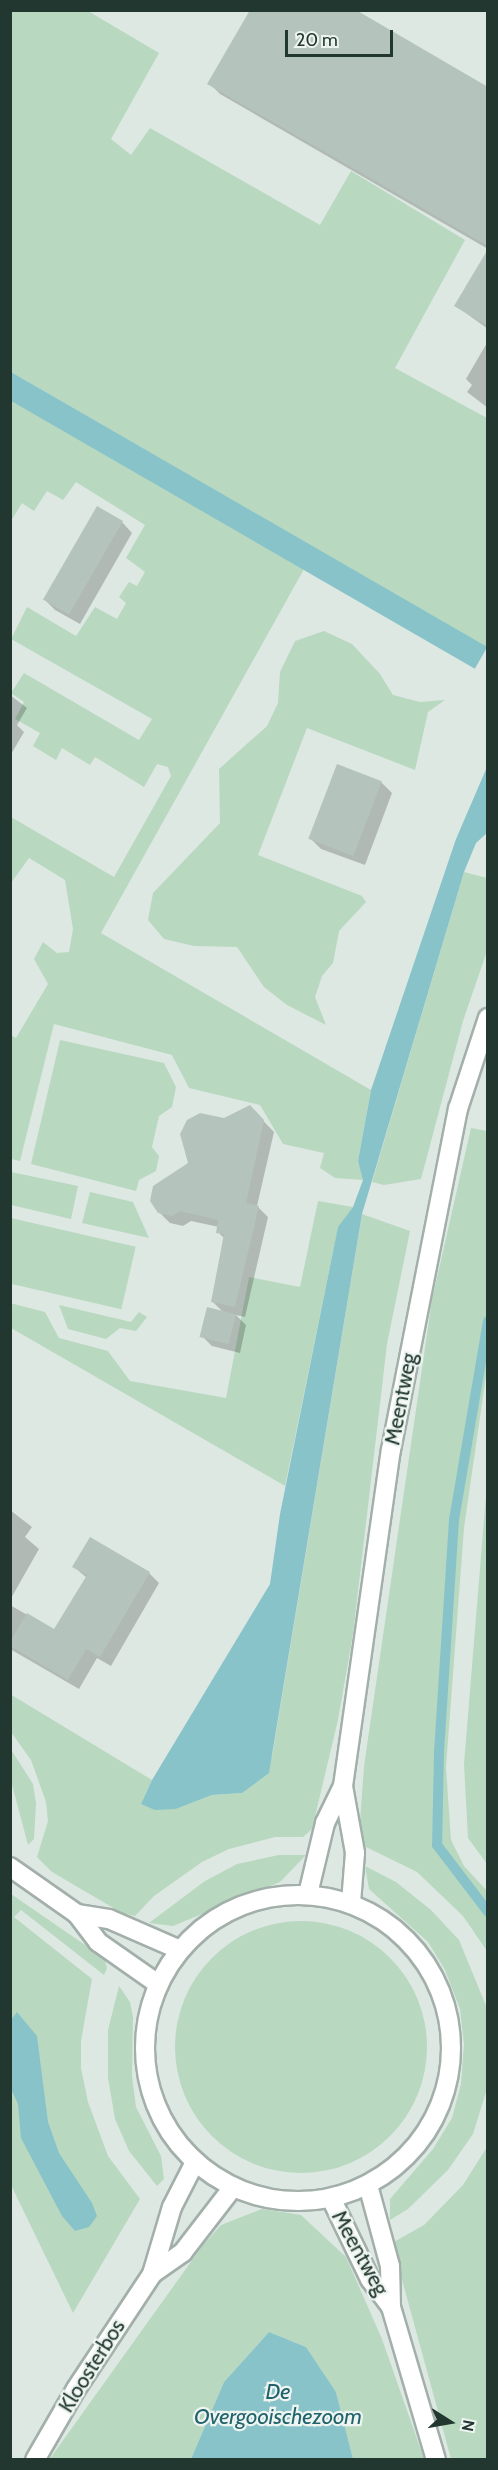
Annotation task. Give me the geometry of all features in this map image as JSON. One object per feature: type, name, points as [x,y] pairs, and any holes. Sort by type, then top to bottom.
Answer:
[{"type":"street","name":"Meentweg","points":[[308,1894],[325,1823],[343,1786],[391,1450],[458,1109],[488,1018]]},
{"type":"street","name":"Meentweg","points":[[343,1786],[355,1853],[351,1903]]},
{"type":"street","points":[[10,1867],[77,1914],[98,1942],[158,1984]]},
{"type":"street","points":[[308,1894],[351,1903],[383,1919],[411,1942],[431,1971],[445,2004],[452,2039],[449,2074],[440,2108],[422,2139],[397,2165],[368,2185],[331,2198],[281,2201],[233,2187],[195,2162],[174,2138],[158,2110],[148,2079],[145,2047],[148,2015],[158,1984],[180,1950],[205,1925],[237,1907],[271,1896],[308,1894]]},
{"type":"street","points":[[77,1914],[110,1920],[180,1950]]},
{"type":"street","name":"Kloosterbos","points":[[35,2460],[82,2379],[152,2274],[172,2207],[195,2162]]},
{"type":"street","name":"Meentweg","points":[[368,2185],[390,2266],[390,2307],[436,2460]]},
{"type":"street","name":"Kloosterbos","points":[[152,2274],[183,2252],[233,2187]]},
{"type":"street","name":"Meentweg","points":[[331,2198],[370,2279],[390,2307]]},
{"type":"green space","points":[[11,10],[88,11],[159,53],[111,139],[131,155],[150,128],[320,225],[351,171],[465,240],[395,368],[487,418],[487,648],[11,372]]},
{"type":"green space","points":[[11,397],[304,569],[101,933],[371,1090],[358,1161],[364,1180],[335,1178],[320,1168],[324,1153],[283,1144],[260,1105],[189,1088],[172,1055],[54,1024],[20,1161],[11,1159],[11,1035],[16,1038],[48,984],[34,959],[43,942],[57,953],[69,952],[73,929],[65,880],[29,858],[11,883],[11,817],[114,877],[171,776],[168,767],[157,764],[144,787],[95,757],[90,765],[62,748],[56,760],[33,746],[40,733],[15,719],[24,702],[11,693],[24,673],[139,740],[152,719],[11,639],[27,607],[76,636],[95,607],[117,619],[126,603],[119,597],[129,582],[137,586],[145,572],[126,558],[145,525],[76,482],[63,500],[47,491],[34,511],[22,503],[11,521]]},
{"type":"green space","points":[[324,631],[352,644],[380,674],[393,695],[420,702],[445,700],[428,712],[415,770],[307,728],[258,855],[362,896],[366,902],[339,931],[333,963],[322,976],[315,997],[326,1025],[287,1005],[264,987],[237,947],[194,946],[164,939],[148,920],[153,893],[220,823],[219,769],[267,726],[278,703],[280,672],[295,641]]},
{"type":"green space","points":[[464,872],[487,878],[487,951],[463,1021],[421,1179],[384,1185],[372,1182]]},
{"type":"green space","points":[[60,1040],[164,1063],[176,1087],[172,1107],[159,1116],[152,1147],[159,1156],[156,1171],[139,1180],[136,1191],[31,1164]]},
{"type":"green space","points":[[471,1128],[487,1131],[488,1362],[464,1528],[446,1767],[451,1840],[464,1866],[487,1891],[487,1951],[463,1916],[417,1872],[364,1846],[360,1822],[364,1766],[432,1300]]},
{"type":"green space","points":[[11,1172],[78,1186],[71,1219],[11,1205]]},
{"type":"green space","points":[[90,1192],[133,1202],[149,1238],[82,1223]]},
{"type":"green space","points":[[318,1201],[353,1207],[338,1228],[285,1486],[11,1328],[10,1303],[45,1312],[59,1338],[108,1351],[130,1381],[226,1398],[249,1277],[300,1287]]},
{"type":"green space","points":[[362,1214],[410,1231],[387,1344],[353,1634],[338,1720],[312,1829],[303,1837],[275,1837],[229,1849],[202,1862],[154,1896],[135,1916],[122,1913],[52,1872],[37,1857],[48,1821],[46,1802],[31,1760],[11,1732],[10,1694],[152,1780],[141,1804],[176,1809],[212,1795],[242,1793],[272,1757]]},
{"type":"green space","points":[[11,1218],[136,1247],[121,1309],[10,1283]]},
{"type":"green space","points":[[59,1305],[131,1322],[139,1312],[147,1317],[136,1331],[120,1328],[106,1339],[68,1329]]},
{"type":"green space","points":[[487,1483],[488,1864],[468,1838],[464,1764]]},
{"type":"green space","points":[[10,1748],[33,1784],[36,1803],[34,1839],[28,1845],[11,1781]]},
{"type":"green space","points":[[279,1855],[306,1855],[280,1882],[173,1926],[149,1923],[205,1881],[237,1864]]},
{"type":"green space","points":[[365,1866],[396,1882],[431,1910],[459,1940],[487,2008],[487,2089],[473,2134],[448,2170],[408,2209],[390,2220],[390,2199],[433,2149],[452,2118],[461,2084],[464,2044],[460,2009],[445,1970],[428,1942],[369,1889]]},
{"type":"green space","points":[[11,1894],[104,1958],[107,1968],[104,1975],[21,1910],[14,1917],[92,1979],[81,2041],[81,2068],[88,2102],[108,2156],[140,2199],[73,2313],[11,2185]]},
{"type":"green space","points":[[301,1921],[325,1924],[349,1931],[371,1943],[390,1958],[405,1977],[417,1999],[424,2023],[427,2047],[424,2071],[417,2095],[405,2117],[390,2136],[371,2151],[349,2163],[325,2170],[301,2173],[277,2170],[253,2163],[231,2151],[212,2136],[197,2117],[185,2095],[178,2071],[175,2047],[178,2023],[185,1999],[197,1977],[212,1958],[231,1943],[253,1931],[277,1924]]},
{"type":"green space","points":[[119,1986],[130,2002],[133,2017],[132,2076],[136,2107],[161,2156],[164,2179],[157,2186],[129,2151],[115,2119],[108,2078],[108,2030]]},
{"type":"green space","points":[[487,2147],[487,2459],[451,2459],[392,2243],[424,2225],[463,2185]]},
{"type":"green space","points":[[262,2209],[301,2215],[346,2257],[382,2339],[424,2459],[353,2459],[336,2392],[306,2347],[269,2332],[224,2382],[191,2459],[49,2460],[203,2245],[221,2225]]},
{"type":"water","points":[[11,372],[487,647],[475,669],[10,400]]},
{"type":"water","points":[[487,767],[487,833],[476,843],[464,872],[362,1214],[269,1773],[242,1793],[212,1795],[176,1809],[155,1810],[141,1804],[152,1780],[270,1584],[280,1514],[338,1227],[353,1207],[363,1180],[358,1161],[371,1090],[456,839]]},
{"type":"water","points":[[17,2012],[37,2036],[48,2122],[59,2153],[92,2203],[97,2216],[89,2227],[75,2231],[62,2216],[21,2138],[18,2104],[10,2087],[11,2020]]},
{"type":"water","name":"De Overgooischezoom","points":[[269,2332],[306,2347],[336,2392],[353,2459],[191,2459],[224,2382]]},
{"type":"building","points":[[250,10],[356,10],[488,87],[488,246],[207,84]]},
{"type":"building","points":[[488,249],[488,326],[454,306]]},
{"type":"building","points":[[97,506],[123,521],[69,615],[43,600]]},
{"type":"building","points":[[337,764],[382,781],[353,856],[308,839]]},
{"type":"building","points":[[250,1105],[264,1120],[246,1203],[259,1206],[235,1307],[211,1302],[224,1234],[216,1233],[218,1220],[180,1211],[172,1216],[158,1213],[150,1201],[153,1186],[188,1163],[180,1134],[187,1120],[200,1113],[224,1118]]},
{"type":"building","points":[[207,1307],[236,1314],[229,1344],[200,1337]]},
{"type":"building","points":[[90,1537],[150,1572],[100,1657],[86,1649],[68,1680],[10,1646],[10,1642],[27,1613],[54,1629],[87,1575],[72,1567]]},
{"type":"waterway","points":[[488,1321],[454,1520],[439,1753],[437,1845],[488,1912]]}]
